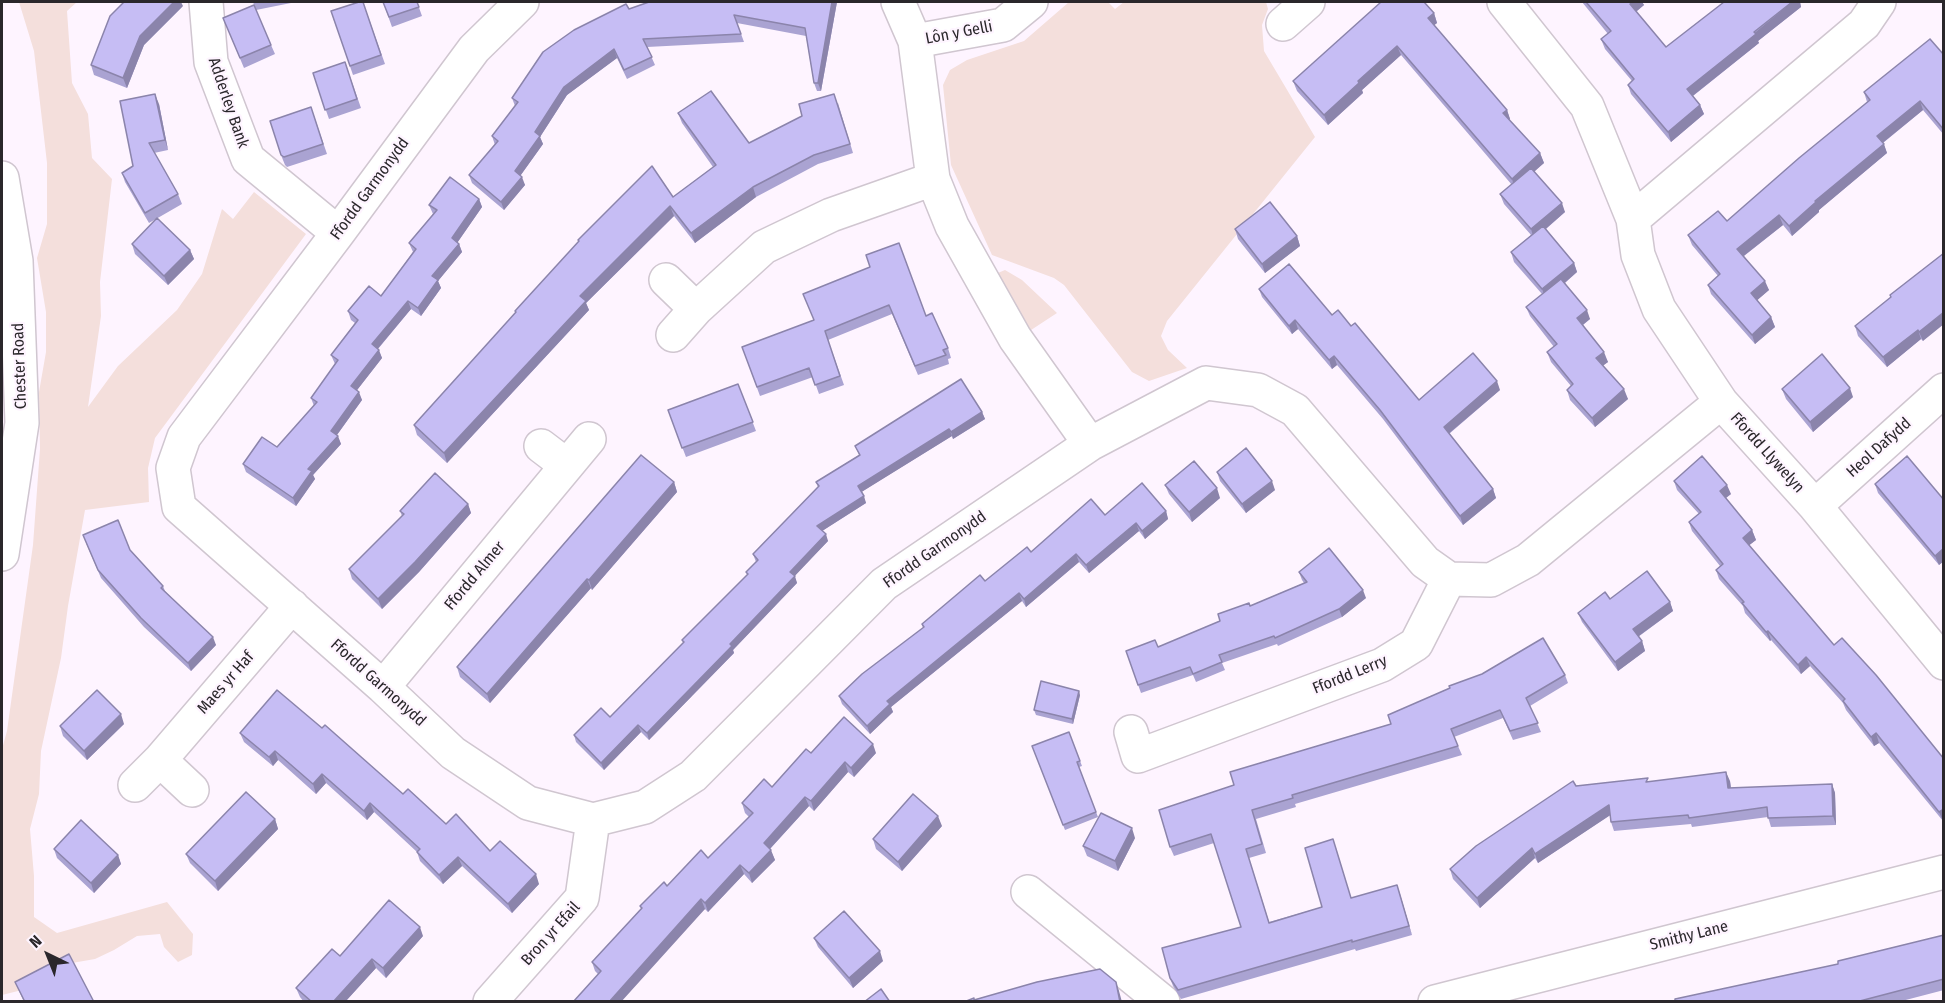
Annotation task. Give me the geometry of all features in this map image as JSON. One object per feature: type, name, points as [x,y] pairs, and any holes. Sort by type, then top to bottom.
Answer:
[{"type":"street","name":"Adderley Bank","points":[[206,2],[211,62],[248,159],[338,233]]},
{"type":"street","name":"Ffordd Garmonydd","points":[[522,2],[474,49],[184,437],[173,468],[179,507],[383,687],[453,753],[528,803],[593,820],[645,807],[693,776],[884,584],[1090,444],[1206,383],[1258,390],[1295,410],[1425,562],[1449,579]]},
{"type":"street","points":[[898,2],[915,41],[933,179],[952,226],[1015,338],[1090,444]]},
{"type":"street","name":"Lôn y Gelli","points":[[915,41],[1003,25],[1030,2]]},
{"type":"street","name":"Ffordd Llywelyn","points":[[1504,2],[1587,106],[1633,219],[1638,255],[1659,309],[1721,402],[1815,506],[1944,663]]},
{"type":"street","points":[[1633,219],[1864,24],[1879,2]]},
{"type":"street","name":"Chester Road","points":[[2,178],[16,261],[22,423],[2,554]]},
{"type":"street","points":[[673,335],[696,309],[764,247],[831,214],[933,179]]},
{"type":"street","points":[[666,280],[696,309]]},
{"type":"street","name":"Heol Dafydd","points":[[1815,506],[1944,390]]},
{"type":"street","points":[[1449,579],[1491,580],[1528,560],[1721,402]]},
{"type":"street","name":"Ffordd Almer","points":[[383,687],[589,439]]},
{"type":"street","points":[[541,446],[566,465]]},
{"type":"street","name":"Ffordd Lerry","points":[[1137,755],[1382,665],[1416,644],[1449,579]]},
{"type":"street","name":"Maes yr Haf","points":[[135,785],[160,760],[292,606]]},
{"type":"street","points":[[160,760],[192,790]]},
{"type":"street","name":"Bron yr Efail","points":[[490,1002],[582,898],[593,820]]},
{"type":"street","name":"Smithy Lane","points":[[1435,1002],[1502,992],[1944,872]]},
{"type":"street","points":[[1028,892],[1163,1002]]},
{"type":"shaded area","points":[[19,2],[77,2],[67,11],[72,83],[88,114],[92,158],[112,179],[100,282],[101,316],[88,407],[118,366],[177,310],[202,274],[222,209],[233,219],[254,192],[306,234],[155,438],[148,468],[149,502],[85,510],[61,658],[41,751],[39,794],[30,829],[34,876],[34,917],[57,933],[167,902],[193,934],[192,955],[178,962],[164,947],[160,934],[137,936],[95,959],[72,963],[18,991],[2,995],[2,749],[7,731],[33,545],[40,449],[39,392],[46,352],[46,312],[37,258],[47,224],[47,163],[34,51]]},
{"type":"shaded area","points":[[1069,2],[1108,2],[1115,9],[1124,2],[1266,2],[1268,9],[1262,25],[1264,51],[1315,137],[1167,321],[1161,336],[1168,350],[1187,368],[1149,381],[1132,372],[1064,285],[1054,278],[992,255],[951,165],[943,85],[950,70],[967,60],[1024,41]]},
{"type":"shaded area","points":[[1005,270],[1022,280],[1057,313],[1028,332],[993,275]]},
{"type":"building","points":[[124,2],[174,2],[140,36],[123,78],[91,65],[110,16]]},
{"type":"building","points":[[363,2],[381,55],[350,66],[331,11]]},
{"type":"building","points":[[383,2],[417,2],[419,7],[389,17]]},
{"type":"building","points":[[649,2],[832,2],[818,83],[814,83],[805,28],[734,15],[741,34],[643,39],[652,57],[624,70],[614,49],[564,87],[535,132],[540,136],[515,171],[522,177],[501,202],[469,175],[498,141],[492,136],[518,102],[512,98],[543,52],[574,30],[626,4],[629,9]]},
{"type":"building","points":[[1381,2],[1424,2],[1434,13],[1428,18],[1507,110],[1503,113],[1540,153],[1512,179],[1397,46],[1324,115],[1293,81]]},
{"type":"building","points":[[1586,2],[1633,2],[1630,4],[1666,47],[1724,2],[1792,2],[1687,89],[1700,105],[1668,132],[1628,85],[1634,79],[1601,39],[1611,31]]},
{"type":"building","points":[[254,5],[271,45],[240,58],[223,18]]},
{"type":"building","points":[[1930,39],[1944,55],[1944,130],[1920,101],[1877,136],[1884,144],[1815,201],[1789,226],[1779,215],[1737,249],[1765,281],[1751,293],[1771,317],[1752,335],[1708,285],[1720,274],[1688,235],[1718,211],[1727,221],[1870,100],[1864,92]]},
{"type":"building","points":[[345,62],[357,99],[325,110],[313,73]]},
{"type":"building","points":[[711,91],[749,143],[802,116],[799,104],[834,94],[850,144],[814,155],[753,187],[691,233],[670,206],[580,296],[586,301],[444,453],[414,425],[578,240],[652,166],[673,197],[716,165],[678,113]]},
{"type":"building","points":[[155,94],[165,140],[149,143],[178,194],[145,213],[122,173],[133,166],[120,101]]},
{"type":"building","points":[[311,107],[323,144],[284,157],[281,155],[270,121]]},
{"type":"building","points":[[1531,168],[1562,203],[1531,229],[1500,194]]},
{"type":"building","points":[[450,177],[479,199],[452,238],[459,244],[432,276],[438,280],[418,308],[408,301],[372,344],[379,350],[351,386],[359,392],[331,431],[338,436],[308,469],[312,471],[293,498],[243,464],[262,437],[277,447],[317,402],[311,398],[338,360],[331,355],[358,320],[348,311],[369,286],[381,296],[416,249],[409,243],[437,210],[429,205]]},
{"type":"building","points":[[1270,202],[1297,236],[1262,264],[1235,229]]},
{"type":"building","points":[[157,218],[190,250],[164,276],[132,244]]},
{"type":"building","points":[[1543,226],[1574,263],[1542,289],[1511,252]]},
{"type":"building","points":[[899,243],[926,316],[932,313],[948,348],[943,350],[946,355],[915,366],[889,305],[825,331],[840,376],[815,385],[809,368],[757,387],[742,347],[814,320],[803,294],[870,267],[866,255]]},
{"type":"building","points":[[1944,253],[1944,312],[1883,357],[1855,326]]},
{"type":"building","points":[[1289,264],[1332,315],[1338,310],[1351,326],[1355,323],[1419,400],[1473,353],[1497,381],[1444,427],[1493,489],[1460,516],[1380,410],[1334,356],[1329,360],[1295,320],[1289,326],[1259,289]]},
{"type":"building","points":[[1561,279],[1587,310],[1577,318],[1604,352],[1596,358],[1624,389],[1592,418],[1567,390],[1573,384],[1547,352],[1557,344],[1526,307]]},
{"type":"building","points":[[1822,354],[1850,388],[1810,422],[1782,389]]},
{"type":"building","points":[[961,379],[982,412],[951,432],[949,429],[858,486],[864,496],[817,526],[826,534],[790,572],[795,576],[730,644],[732,646],[647,733],[638,725],[601,763],[574,735],[601,708],[610,717],[684,642],[682,640],[748,574],[746,572],[758,560],[753,554],[819,486],[816,482],[860,455],[855,446]]},
{"type":"building","points":[[738,384],[753,422],[682,448],[668,410]]},
{"type":"building","points":[[1246,448],[1272,481],[1242,504],[1217,472]]},
{"type":"building","points":[[641,455],[674,482],[487,694],[457,667]]},
{"type":"building","points":[[1702,456],[1727,485],[1720,491],[1752,530],[1743,538],[1834,645],[1842,638],[1876,675],[1944,759],[1944,809],[1939,812],[1876,733],[1871,737],[1843,701],[1845,699],[1806,657],[1798,665],[1768,631],[1766,632],[1716,570],[1723,564],[1689,522],[1701,512],[1674,481]]},
{"type":"building","points":[[1907,456],[1944,500],[1944,548],[1935,556],[1875,484]]},
{"type":"building","points":[[1194,461],[1217,488],[1189,512],[1165,485]]},
{"type":"building","points":[[435,473],[468,504],[378,599],[349,569],[404,514],[400,511]]},
{"type":"building","points":[[1142,483],[1166,511],[1142,531],[1136,523],[1086,565],[1076,554],[1024,599],[1019,593],[887,701],[890,704],[867,726],[839,696],[862,674],[924,627],[922,624],[980,575],[985,581],[1027,547],[1031,552],[1091,499],[1105,515]]},
{"type":"building","points":[[118,520],[130,550],[163,586],[161,588],[213,637],[188,663],[141,618],[98,570],[83,535]]},
{"type":"building","points":[[1329,548],[1363,590],[1339,609],[1275,638],[1274,636],[1219,655],[1222,662],[1193,674],[1190,667],[1138,685],[1126,651],[1155,640],[1158,647],[1220,621],[1218,614],[1249,603],[1250,606],[1307,582],[1299,572]]},
{"type":"building","points":[[1647,571],[1670,602],[1633,629],[1642,641],[1615,662],[1578,613],[1605,592],[1610,599]]},
{"type":"building","points":[[1543,638],[1565,675],[1526,698],[1538,723],[1510,731],[1500,710],[1451,729],[1458,746],[1292,795],[1293,798],[1252,810],[1262,844],[1246,849],[1269,923],[1322,907],[1305,848],[1333,839],[1351,898],[1397,885],[1409,926],[1178,990],[1170,978],[1162,948],[1241,927],[1211,834],[1170,847],[1159,810],[1234,785],[1230,772],[1391,724],[1388,715],[1450,688],[1449,686],[1482,674]]},
{"type":"building","points":[[1041,681],[1079,691],[1072,719],[1034,710]]},
{"type":"building","points":[[97,690],[121,714],[84,751],[60,726]]},
{"type":"building","points":[[277,690],[322,728],[325,725],[403,794],[408,789],[446,824],[456,814],[490,851],[500,841],[536,874],[508,904],[458,857],[439,875],[417,852],[420,849],[370,803],[364,811],[322,774],[313,784],[275,751],[269,757],[240,733]]},
{"type":"building","points":[[844,717],[873,744],[851,768],[845,762],[811,801],[805,797],[764,843],[771,850],[749,873],[740,865],[705,903],[701,899],[609,1002],[573,1002],[601,971],[592,962],[642,908],[640,906],[664,882],[667,886],[701,850],[708,858],[753,813],[742,803],[764,779],[772,787],[806,749],[811,753]]},
{"type":"building","points":[[1069,732],[1080,761],[1077,762],[1096,812],[1063,825],[1032,746]]},
{"type":"building","points":[[1726,772],[1728,788],[1832,784],[1833,816],[1768,818],[1767,807],[1689,818],[1688,815],[1611,822],[1609,805],[1535,854],[1532,848],[1477,898],[1450,869],[1476,846],[1573,781],[1576,786],[1648,778],[1646,782]]},
{"type":"building","points":[[246,792],[275,819],[215,881],[186,854]]},
{"type":"building","points":[[913,794],[938,816],[898,862],[873,839]]},
{"type":"building","points":[[1101,813],[1132,828],[1115,861],[1083,846]]},
{"type":"building","points":[[81,820],[118,855],[91,883],[54,849]]},
{"type":"building","points":[[389,900],[420,927],[383,968],[372,959],[333,1002],[312,1002],[296,988],[332,949],[340,956]]},
{"type":"building","points":[[844,911],[880,951],[849,978],[814,938]]},
{"type":"building","points":[[1944,935],[1944,979],[1856,1002],[1675,1002],[1675,999],[1838,964],[1838,961]]},
{"type":"building","points":[[69,954],[94,1002],[25,1002],[15,982]]},
{"type":"building","points":[[1100,969],[1116,982],[1120,1002],[964,1002],[1037,982]]},
{"type":"building","points":[[881,989],[890,1002],[864,1002]]}]
